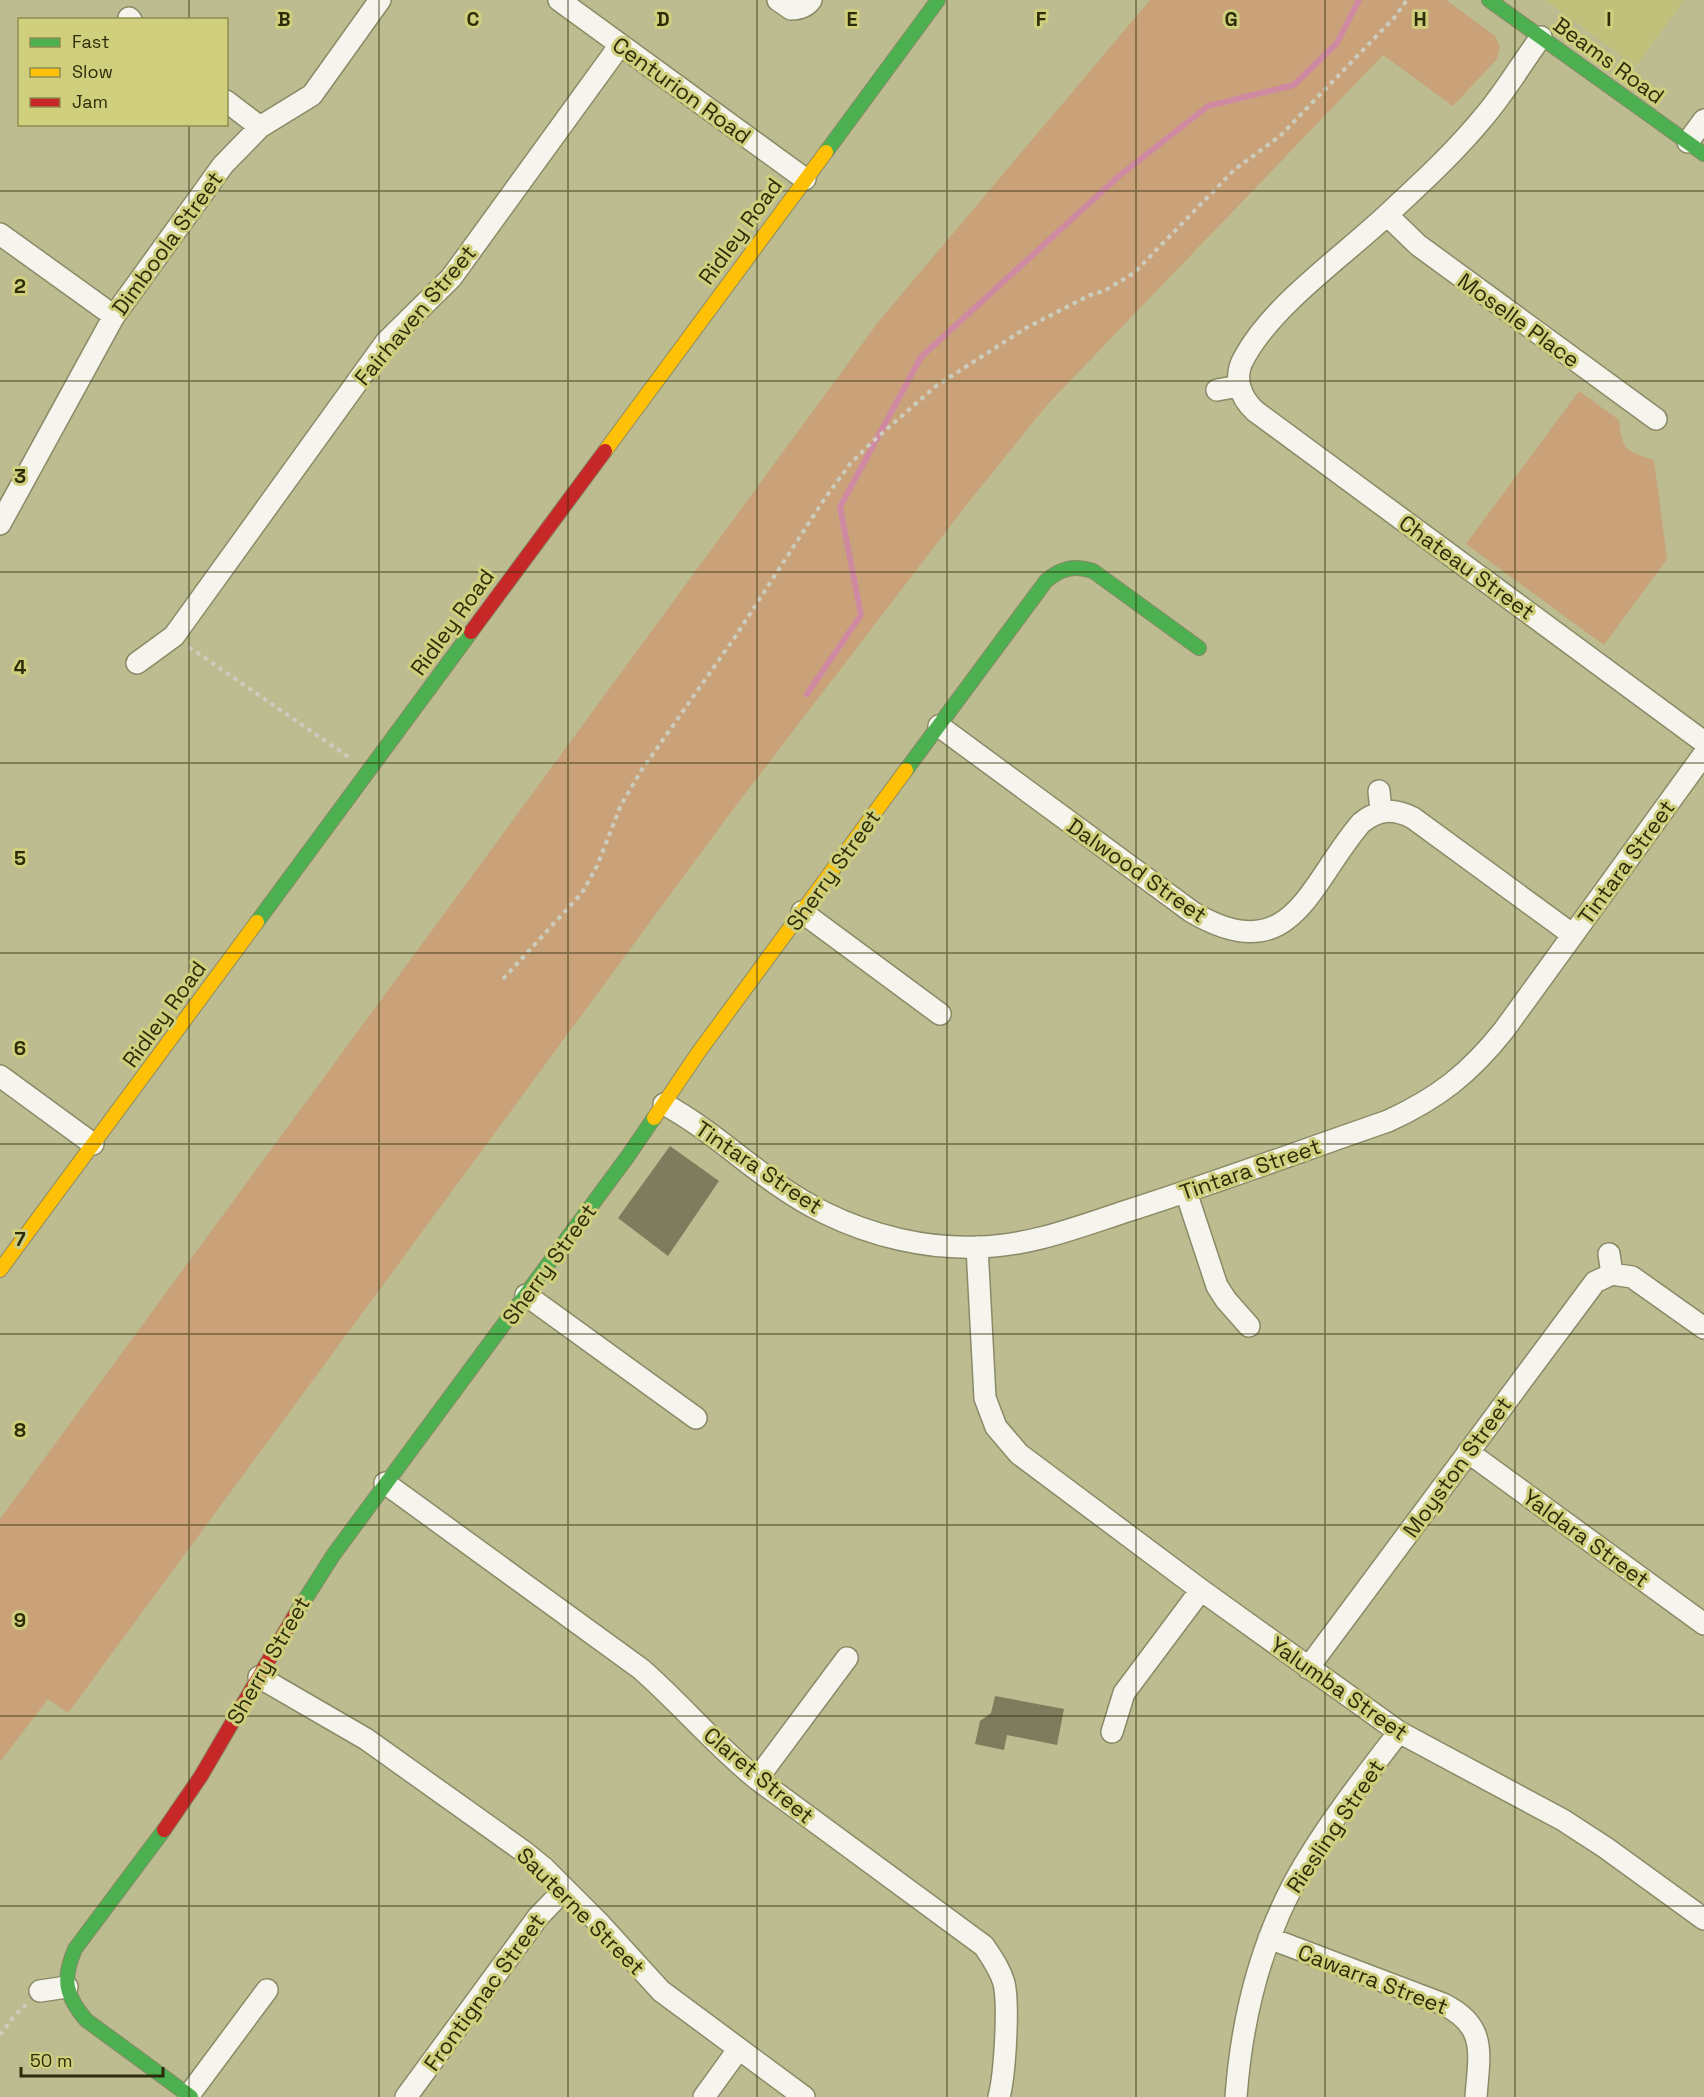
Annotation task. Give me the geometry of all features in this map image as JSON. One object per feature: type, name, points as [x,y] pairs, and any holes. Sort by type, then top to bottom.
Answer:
[{"type":"street","name":"Dimboola Street","points":[[0,524],[5,501],[114,316],[223,165],[260,127],[312,94],[380,0]]},
{"type":"street","name":"Centurion Road","points":[[559,0],[805,179]]},
{"type":"street","points":[[778,0],[791,9],[800,9],[812,0]]},
{"type":"street","name":"Ridley Road","points":[[0,1270],[938,0]]},
{"type":"street","name":"Beams Road","points":[[1489,0],[1696,148]]},
{"type":"street","points":[[1217,390],[1239,386],[1243,359],[1270,321],[1387,215],[1473,130],[1485,117],[1541,37]]},
{"type":"street","name":"Fairhaven Street","points":[[137,663],[174,636],[386,342],[451,278],[620,45]]},
{"type":"street","points":[[228,103],[260,127]]},
{"type":"street","points":[[1696,148],[1704,120]]},
{"type":"street","name":"Moselle Place","points":[[1387,215],[1418,245],[1656,419]]},
{"type":"street","points":[[0,234],[114,316]]},
{"type":"street","name":"Chateau Street","points":[[1239,386],[1247,404],[1255,411],[1704,742]]},
{"type":"street","name":"Sherry Street","points":[[67,1987],[66,1974],[75,1949],[180,1808],[304,1598],[385,1483],[628,1156],[698,1053],[1046,581],[1062,569],[1069,557],[1105,579],[1199,648]]},
{"type":"street","name":"Dalwood Street","points":[[939,726],[1192,912],[1225,929],[1239,932],[1268,929],[1292,916],[1353,832],[1371,815],[1380,801],[1392,811],[1413,818],[1572,935]]},
{"type":"street","name":"Tintara Street","points":[[664,1104],[796,1197],[824,1213],[894,1238],[936,1245],[977,1247],[1019,1244],[1186,1192],[1388,1121],[1420,1106],[1457,1081],[1483,1057],[1704,754]]},
{"type":"street","points":[[802,912],[940,1014]]},
{"type":"street","points":[[0,1076],[93,1144]]},
{"type":"street","points":[[1186,1192],[1217,1286],[1226,1300],[1250,1326]]},
{"type":"street","name":"Yalumba Street","points":[[977,1247],[983,1382],[989,1431],[1039,1471],[1201,1590],[1399,1732],[1563,1820],[1704,1919]]},
{"type":"street","name":"Moyston Street","points":[[1308,1668],[1589,1288],[1604,1276],[1610,1264],[1643,1283],[1704,1328]]},
{"type":"street","points":[[526,1295],[696,1418]]},
{"type":"street","name":"Yaldara Street","points":[[1468,1452],[1704,1624]]},
{"type":"street","name":"Claret Street","points":[[385,1483],[641,1669],[667,1691],[730,1758],[984,1946],[997,1964],[1004,1983],[1007,2001],[999,2097]]},
{"type":"street","points":[[1112,1732],[1124,1693],[1201,1590]]},
{"type":"street","points":[[757,1779],[847,1658]]},
{"type":"street","name":"Sauterne Street","points":[[259,1677],[403,1763],[524,1851],[600,1924],[661,1991],[804,2097]]},
{"type":"street","name":"Riesling Street","points":[[1236,2097],[1238,2066],[1247,2013],[1269,1938],[1288,1894],[1305,1863],[1399,1732]]},
{"type":"street","name":"Frontignac Street","points":[[406,2097],[538,1917],[564,1889]]},
{"type":"street","name":"Cawarra Street","points":[[1269,1938],[1443,2004],[1465,2017],[1473,2028],[1479,2052],[1476,2097]]},
{"type":"street","points":[[40,1991],[67,1987],[77,2010],[86,2020],[190,2096],[267,1990]]},
{"type":"street","points":[[704,2097],[738,2050]]},
{"type":"path","points":[[503,979],[582,893],[597,866],[621,805],[641,771],[735,637],[823,501],[850,464],[871,442],[936,386],[1026,328],[1089,295],[1104,291],[1134,273],[1234,170],[1280,136],[1394,18],[1407,0]]},
{"type":"path","points":[[174,636],[350,758]]},
{"type":"path","points":[[0,2035],[15,2015],[40,1991]]},
{"type":"shaded area","points":[[1150,0],[1446,0],[1495,36],[1500,47],[1497,59],[1453,106],[1383,55],[1047,405],[967,504],[731,812],[68,1713],[48,1699],[0,1762],[0,1519],[879,321]]},
{"type":"shaded area","points":[[1545,0],[1684,0],[1636,66]]},
{"type":"shaded area","points":[[1579,391],[1619,420],[1622,438],[1627,448],[1654,460],[1667,559],[1604,645],[1466,544]]},
{"type":"building","points":[[670,1146],[719,1181],[668,1256],[618,1218]]},
{"type":"building","points":[[995,1696],[1064,1709],[1057,1745],[1007,1735],[1004,1750],[975,1744],[980,1721],[991,1713]]},
{"type":"waterway","points":[[807,694],[861,615],[840,507],[921,357],[1119,176],[1208,106],[1294,85],[1337,43],[1359,0]]},
{"type":"traffic: fast","points":[[826,152],[938,0]]},
{"type":"traffic: fast","points":[[1489,0],[1704,154]]},
{"type":"traffic: fast","points":[[906,770],[1046,581],[1057,573],[1074,568],[1093,571],[1199,648]]},
{"type":"traffic: fast","points":[[257,922],[471,632]]},
{"type":"traffic: fast","points":[[295,1615],[334,1554],[654,1118]]},
{"type":"traffic: fast","points":[[164,1830],[75,1949],[67,1978],[74,2003],[86,2020],[191,2097]]},
{"type":"traffic: slow","points":[[605,451],[826,152]]},
{"type":"traffic: slow","points":[[654,1118],[698,1053],[906,770]]},
{"type":"traffic: slow","points":[[0,1270],[257,922]]},
{"type":"traffic: jam","points":[[471,632],[605,451]]},
{"type":"traffic: jam","points":[[164,1830],[201,1776],[295,1615]]}]
